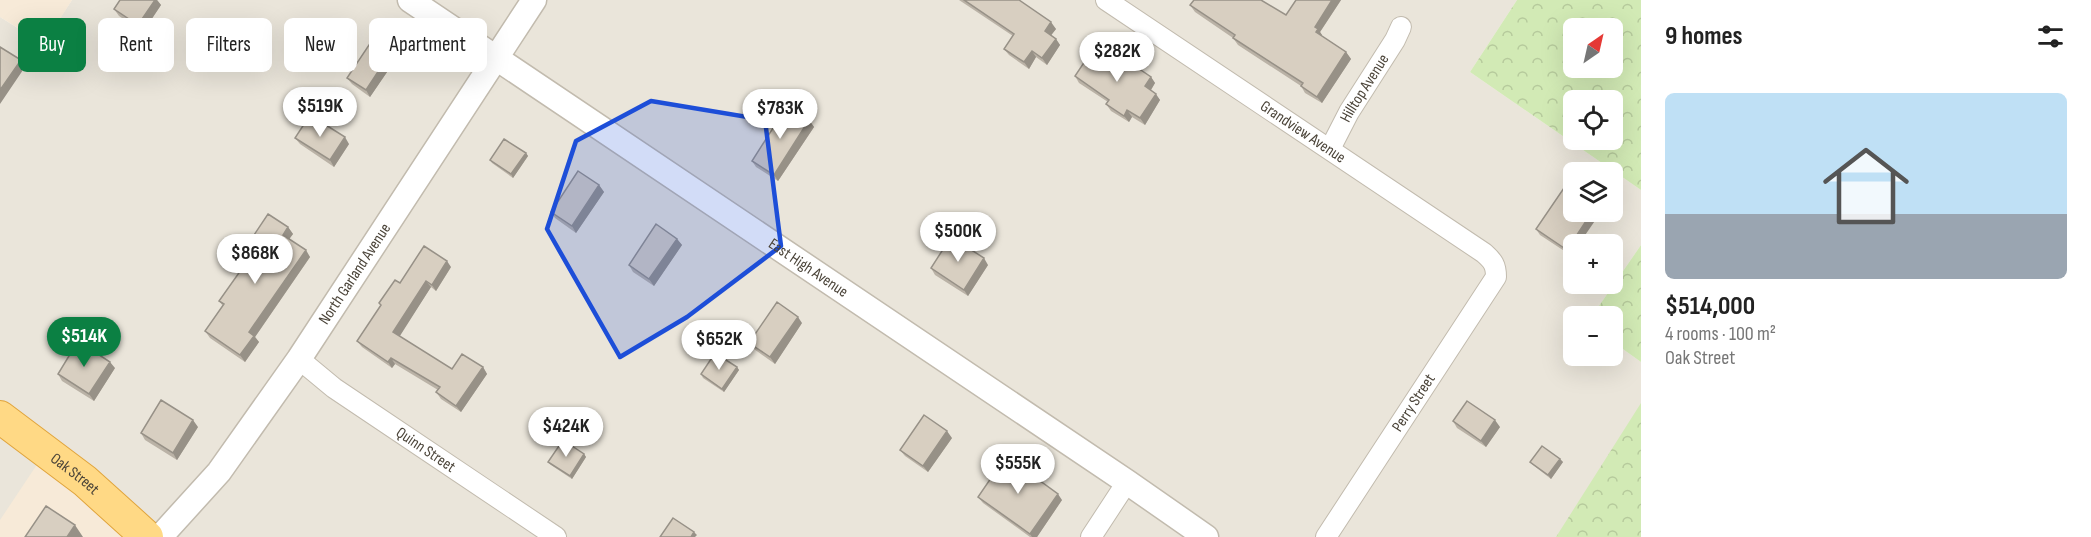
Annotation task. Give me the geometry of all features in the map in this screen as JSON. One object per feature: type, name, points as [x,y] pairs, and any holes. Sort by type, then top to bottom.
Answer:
[{"type":"highway","name":"Oak Street","points":[[0,417],[85,481],[147,537]]},
{"type":"street","name":"East High Avenue","points":[[410,0],[1206,537]]},
{"type":"street","name":"North Garland Avenue","points":[[160,537],[219,472],[299,359],[534,0]]},
{"type":"street","name":"Grandview Avenue","points":[[1106,0],[1484,253],[1493,260],[1496,267]]},
{"type":"street","name":"Hilltop Avenue","points":[[1330,149],[1349,112],[1401,27]]},
{"type":"street","name":"Perry Street","points":[[1326,537],[1496,277],[1496,267]]},
{"type":"street","name":"Quinn Street","points":[[299,359],[334,388],[556,537]]},
{"type":"street","points":[[1091,537],[1127,482]]},
{"type":"highlighted area","points":[[651,101],[765,120],[781,246],[687,317],[620,357],[547,229],[576,141]]},
{"type":"shaded area","points":[[0,0],[72,0],[61,18],[18,18],[18,28],[0,17]]},
{"type":"shaded area","points":[[72,0],[1517,0],[1470,72],[1563,136],[1563,150],[1583,150],[1600,162],[1563,162],[1563,222],[1623,222],[1623,178],[1641,190],[1641,245],[1623,271],[1623,234],[1563,234],[1563,294],[1607,294],[1599,306],[1563,306],[1563,366],[1623,366],[1623,349],[1641,362],[1641,537],[0,537],[0,17],[18,28],[18,72],[86,72],[86,18],[60,18]]},
{"type":"shaded area","points":[[46,451],[147,537],[0,537],[0,520]]},
{"type":"green space","points":[[1517,0],[1641,0],[1641,190],[1623,178],[1623,162],[1600,162],[1583,150],[1623,150],[1623,90],[1563,90],[1563,136],[1470,72]]},
{"type":"green space","points":[[1641,245],[1641,362],[1623,349],[1623,306],[1599,306],[1607,294],[1623,294],[1623,271]]},
{"type":"green space","points":[[1641,403],[1641,537],[1556,537]]},
{"type":"building","points":[[120,0],[155,0],[143,18],[128,18],[114,9]]},
{"type":"building","points":[[964,0],[1019,0],[1051,22],[1045,31],[1056,39],[1042,58],[1032,51],[1024,62],[1004,49],[1014,34]]},
{"type":"building","points":[[1194,0],[1261,0],[1286,15],[1296,0],[1332,0],[1315,27],[1318,29],[1316,32],[1346,52],[1317,97],[1301,86],[1303,83],[1233,38],[1235,35],[1190,5]]},
{"type":"building","points":[[369,45],[369,72],[378,72],[366,90],[347,78],[351,72],[357,72],[357,63]]},
{"type":"building","points":[[1095,46],[1129,69],[1132,64],[1151,77],[1145,86],[1156,94],[1140,118],[1127,110],[1124,116],[1106,104],[1109,100],[1075,76]]},
{"type":"building","points":[[0,47],[18,58],[18,64],[0,90]]},
{"type":"building","points":[[787,106],[809,120],[774,175],[752,161]]},
{"type":"building","points":[[310,115],[345,137],[330,160],[295,138]]},
{"type":"building","points":[[504,139],[526,153],[511,174],[490,160]]},
{"type":"building","points":[[578,171],[599,185],[572,226],[551,212]]},
{"type":"building","points":[[1563,189],[1563,222],[1585,222],[1578,234],[1563,234],[1563,247],[1536,229]]},
{"type":"building","points":[[268,214],[288,227],[283,235],[306,250],[249,332],[254,336],[240,355],[205,331],[224,304],[219,301],[258,246],[250,241]]},
{"type":"building","points":[[656,224],[677,239],[649,279],[629,265]]},
{"type":"building","points":[[951,237],[984,258],[964,290],[931,268]]},
{"type":"building","points":[[424,246],[447,261],[432,285],[426,281],[393,332],[452,369],[462,354],[483,367],[456,406],[436,392],[440,387],[391,358],[388,362],[357,341],[395,280],[400,283]]},
{"type":"building","points":[[777,302],[798,317],[770,357],[749,343]]},
{"type":"building","points":[[78,341],[110,362],[89,394],[58,374]]},
{"type":"building","points":[[715,353],[737,367],[722,389],[701,374]]},
{"type":"building","points":[[161,400],[193,420],[173,453],[141,433]]},
{"type":"building","points":[[1467,401],[1495,420],[1481,441],[1453,421]]},
{"type":"building","points":[[924,415],[947,431],[923,466],[900,450]]},
{"type":"building","points":[[563,440],[584,454],[570,476],[548,462]]},
{"type":"building","points":[[1542,446],[1560,459],[1548,475],[1530,462]]},
{"type":"building","points":[[1006,456],[1058,494],[1030,534],[978,497]]},
{"type":"building","points":[[46,506],[75,525],[67,537],[25,537]]},
{"type":"building","points":[[673,518],[694,532],[691,537],[660,537]]}]
